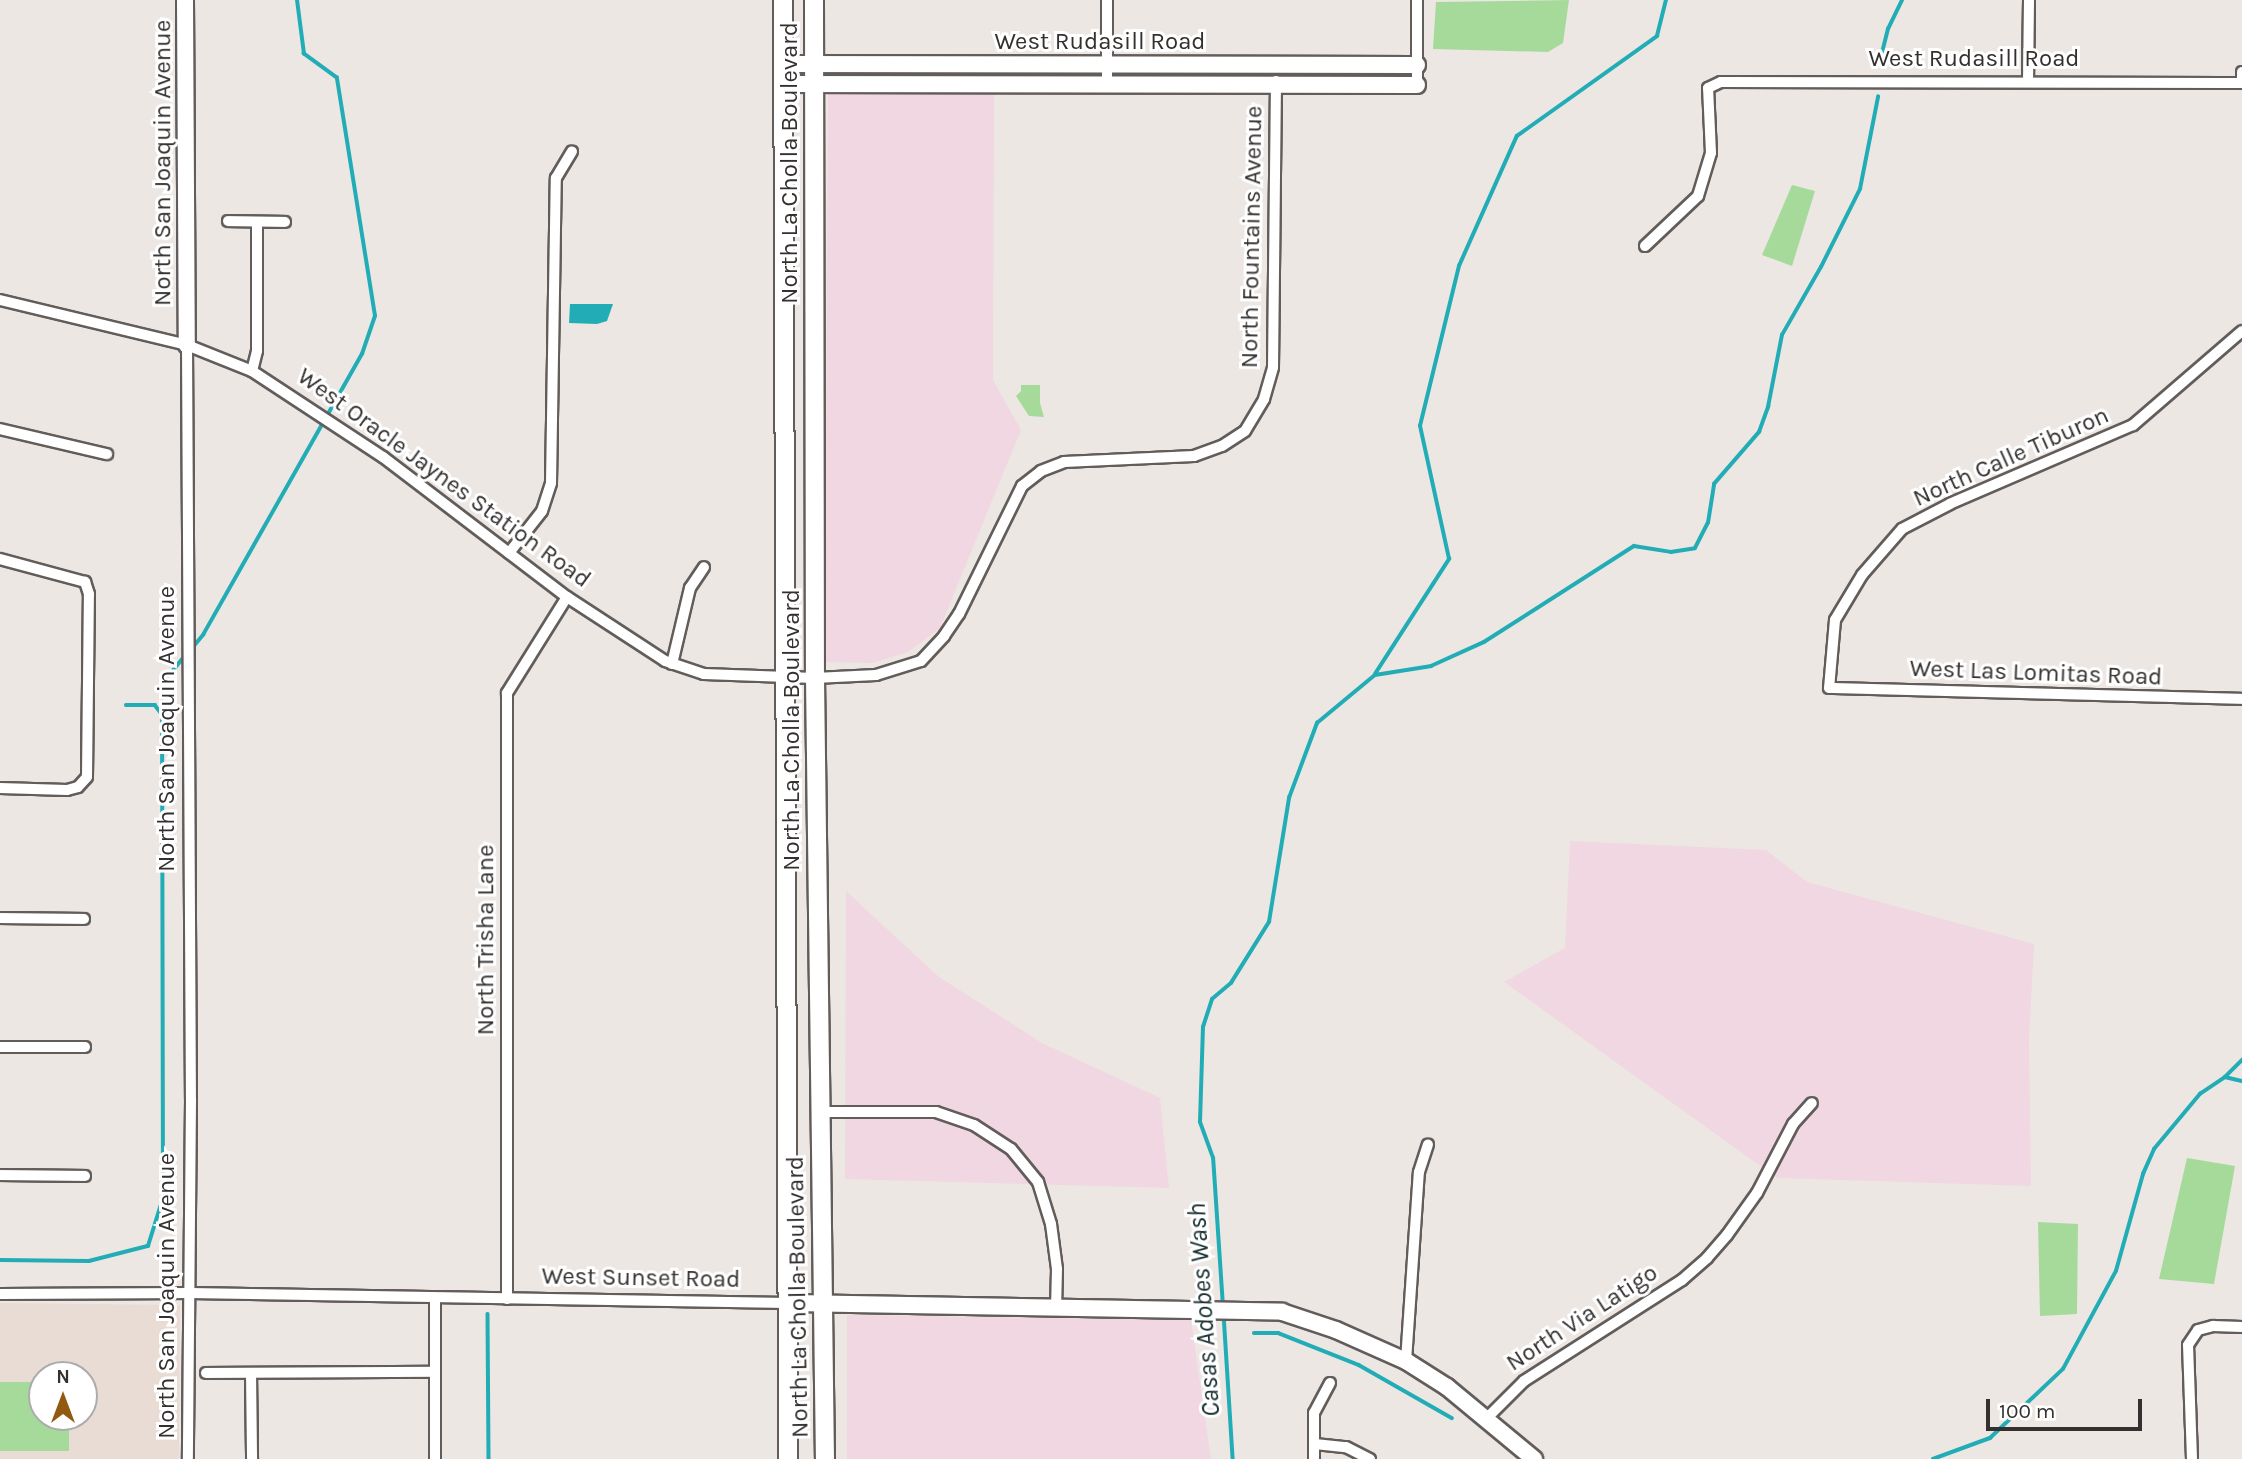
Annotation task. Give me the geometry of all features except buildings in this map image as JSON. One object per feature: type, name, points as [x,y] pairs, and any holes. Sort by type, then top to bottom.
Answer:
[{"type":"main road","name":"North La Cholla Boulevard","points":[[783,0],[788,1459]]},
{"type":"main road","name":"North La Cholla Boulevard","points":[[814,0],[816,678],[824,1459]]},
{"type":"street","name":"North San Joaquin Avenue","points":[[185,0],[190,435],[188,1459]]},
{"type":"street","points":[[1107,0],[1107,71]]},
{"type":"street","points":[[1417,0],[1417,85]]},
{"type":"street","points":[[2028,82],[2029,0]]},
{"type":"street","name":"West Rudasill Road","points":[[783,64],[1107,71],[1417,65]]},
{"type":"street","points":[[2242,72],[2242,83]]},
{"type":"street","name":"West Rudasill Road","points":[[783,84],[1276,81],[1417,85]]},
{"type":"street","name":"North Fountains Avenue","points":[[816,678],[876,675],[921,661],[959,614],[1022,486],[1041,471],[1063,462],[1194,456],[1222,446],[1245,431],[1264,399],[1273,367],[1276,81]]},
{"type":"street","name":"West Rudasill Road","points":[[1645,246],[1698,196],[1711,153],[1708,88],[1721,82],[2242,83]]},
{"type":"street","points":[[509,553],[542,511],[551,483],[556,178],[572,150]]},
{"type":"street","points":[[228,221],[285,222]]},
{"type":"street","points":[[252,371],[257,351],[257,222]]},
{"type":"street","name":"West Oracle Jaynes Station Road","points":[[0,300],[187,345],[252,371],[383,457],[567,597],[672,664],[704,674],[816,678]]},
{"type":"street","name":"North Calle Tiburon","points":[[1829,688],[1835,620],[1862,575],[1902,529],[1950,504],[2133,425],[2242,331]]},
{"type":"street","points":[[0,429],[107,454]]},
{"type":"street","points":[[0,559],[87,580],[89,594],[88,784],[67,790],[0,788]]},
{"type":"street","points":[[672,664],[680,616],[690,588],[704,567]]},
{"type":"street","name":"North Trisha Lane","points":[[507,1299],[507,693],[567,597]]},
{"type":"street","name":"West Las Lomitas Road","points":[[1829,688],[2242,699]]},
{"type":"street","points":[[0,919],[84,919]]},
{"type":"street","points":[[0,1047],[85,1047]]},
{"type":"street","name":"North Via Latigo","points":[[1487,1418],[1524,1381],[1682,1280],[1707,1258],[1757,1193],[1793,1124],[1812,1103]]},
{"type":"street","points":[[819,1112],[936,1112],[974,1125],[1011,1149],[1038,1182],[1051,1224],[1057,1269],[1056,1309]]},
{"type":"street","points":[[1427,1144],[1419,1172],[1406,1361],[1447,1387],[1534,1459]]},
{"type":"street","points":[[0,1175],[85,1176]]},
{"type":"street","name":"West Sunset Road","points":[[0,1294],[190,1293],[1282,1312],[1336,1330],[1406,1361]]},
{"type":"street","points":[[435,1298],[435,1459]]},
{"type":"street","points":[[2192,1459],[2188,1345],[2198,1330],[2213,1326],[2242,1327]]},
{"type":"street","points":[[206,1373],[435,1372]]},
{"type":"street","points":[[251,1373],[252,1459]]},
{"type":"street","points":[[1314,1459],[1314,1413],[1330,1383]]},
{"type":"street","points":[[1315,1444],[1346,1447],[1370,1459]]},
{"type":"shaded area","points":[[828,94],[994,94],[993,380],[1021,430],[940,628],[908,652],[873,663],[825,662]]},
{"type":"shaded area","points":[[1570,841],[1766,850],[1807,882],[2034,944],[2029,1039],[2031,1186],[1777,1178],[1504,982],[1565,948]]},
{"type":"shaded area","points":[[846,891],[939,977],[1042,1043],[1160,1098],[1169,1188],[845,1179]]},
{"type":"shaded area","points":[[0,1303],[180,1305],[179,1459],[0,1459]]},
{"type":"shaded area","points":[[847,1315],[1191,1320],[1211,1459],[847,1459]]},
{"type":"green space","points":[[1569,0],[1563,43],[1548,52],[1433,49],[1436,2]]},
{"type":"green space","points":[[1792,185],[1815,191],[1792,266],[1762,255]]},
{"type":"green space","points":[[1021,385],[1040,385],[1040,403],[1044,417],[1029,416],[1016,396],[1021,391]]},
{"type":"green space","points":[[2187,1158],[2235,1166],[2214,1284],[2159,1279]]},
{"type":"green space","points":[[2038,1222],[2078,1224],[2077,1314],[2040,1316]]},
{"type":"green space","points":[[0,1382],[28,1382],[28,1431],[69,1431],[69,1451],[0,1451]]},
{"type":"water","points":[[570,304],[613,304],[607,321],[597,324],[569,323]]},
{"type":"waterway","points":[[193,647],[203,635],[362,354],[375,316],[337,78],[304,54],[297,0]]},
{"type":"waterway","points":[[1375,674],[1449,559],[1420,426],[1459,266],[1517,136],[1657,36],[1666,0]]},
{"type":"waterway","points":[[1880,61],[1888,29],[1902,0]]},
{"type":"waterway","points":[[1223,1307],[1213,1158],[1200,1122],[1203,1027],[1212,999],[1231,983],[1269,922],[1289,798],[1317,723],[1375,675],[1431,666],[1484,642],[1634,546],[1671,552],[1695,548],[1708,523],[1714,484],[1759,432],[1768,407],[1782,335],[1821,267],[1860,189],[1878,97]]},
{"type":"waterway","points":[[0,1260],[89,1261],[148,1246],[163,1198],[162,684],[185,656]]},
{"type":"waterway","points":[[126,705],[155,705],[162,714]]},
{"type":"waterway","points":[[1933,1459],[1990,1438],[2063,1369],[2116,1271],[2143,1174],[2154,1149],[2200,1094],[2225,1077],[2242,1060]]},
{"type":"waterway","points":[[2225,1077],[2242,1081]]},
{"type":"waterway","points":[[488,1314],[489,1459]]},
{"type":"waterway","name":"Casas Adobes Wash","points":[[1224,1314],[1233,1459]]},
{"type":"waterway","points":[[1254,1333],[1278,1333],[1359,1365],[1452,1418]]}]
